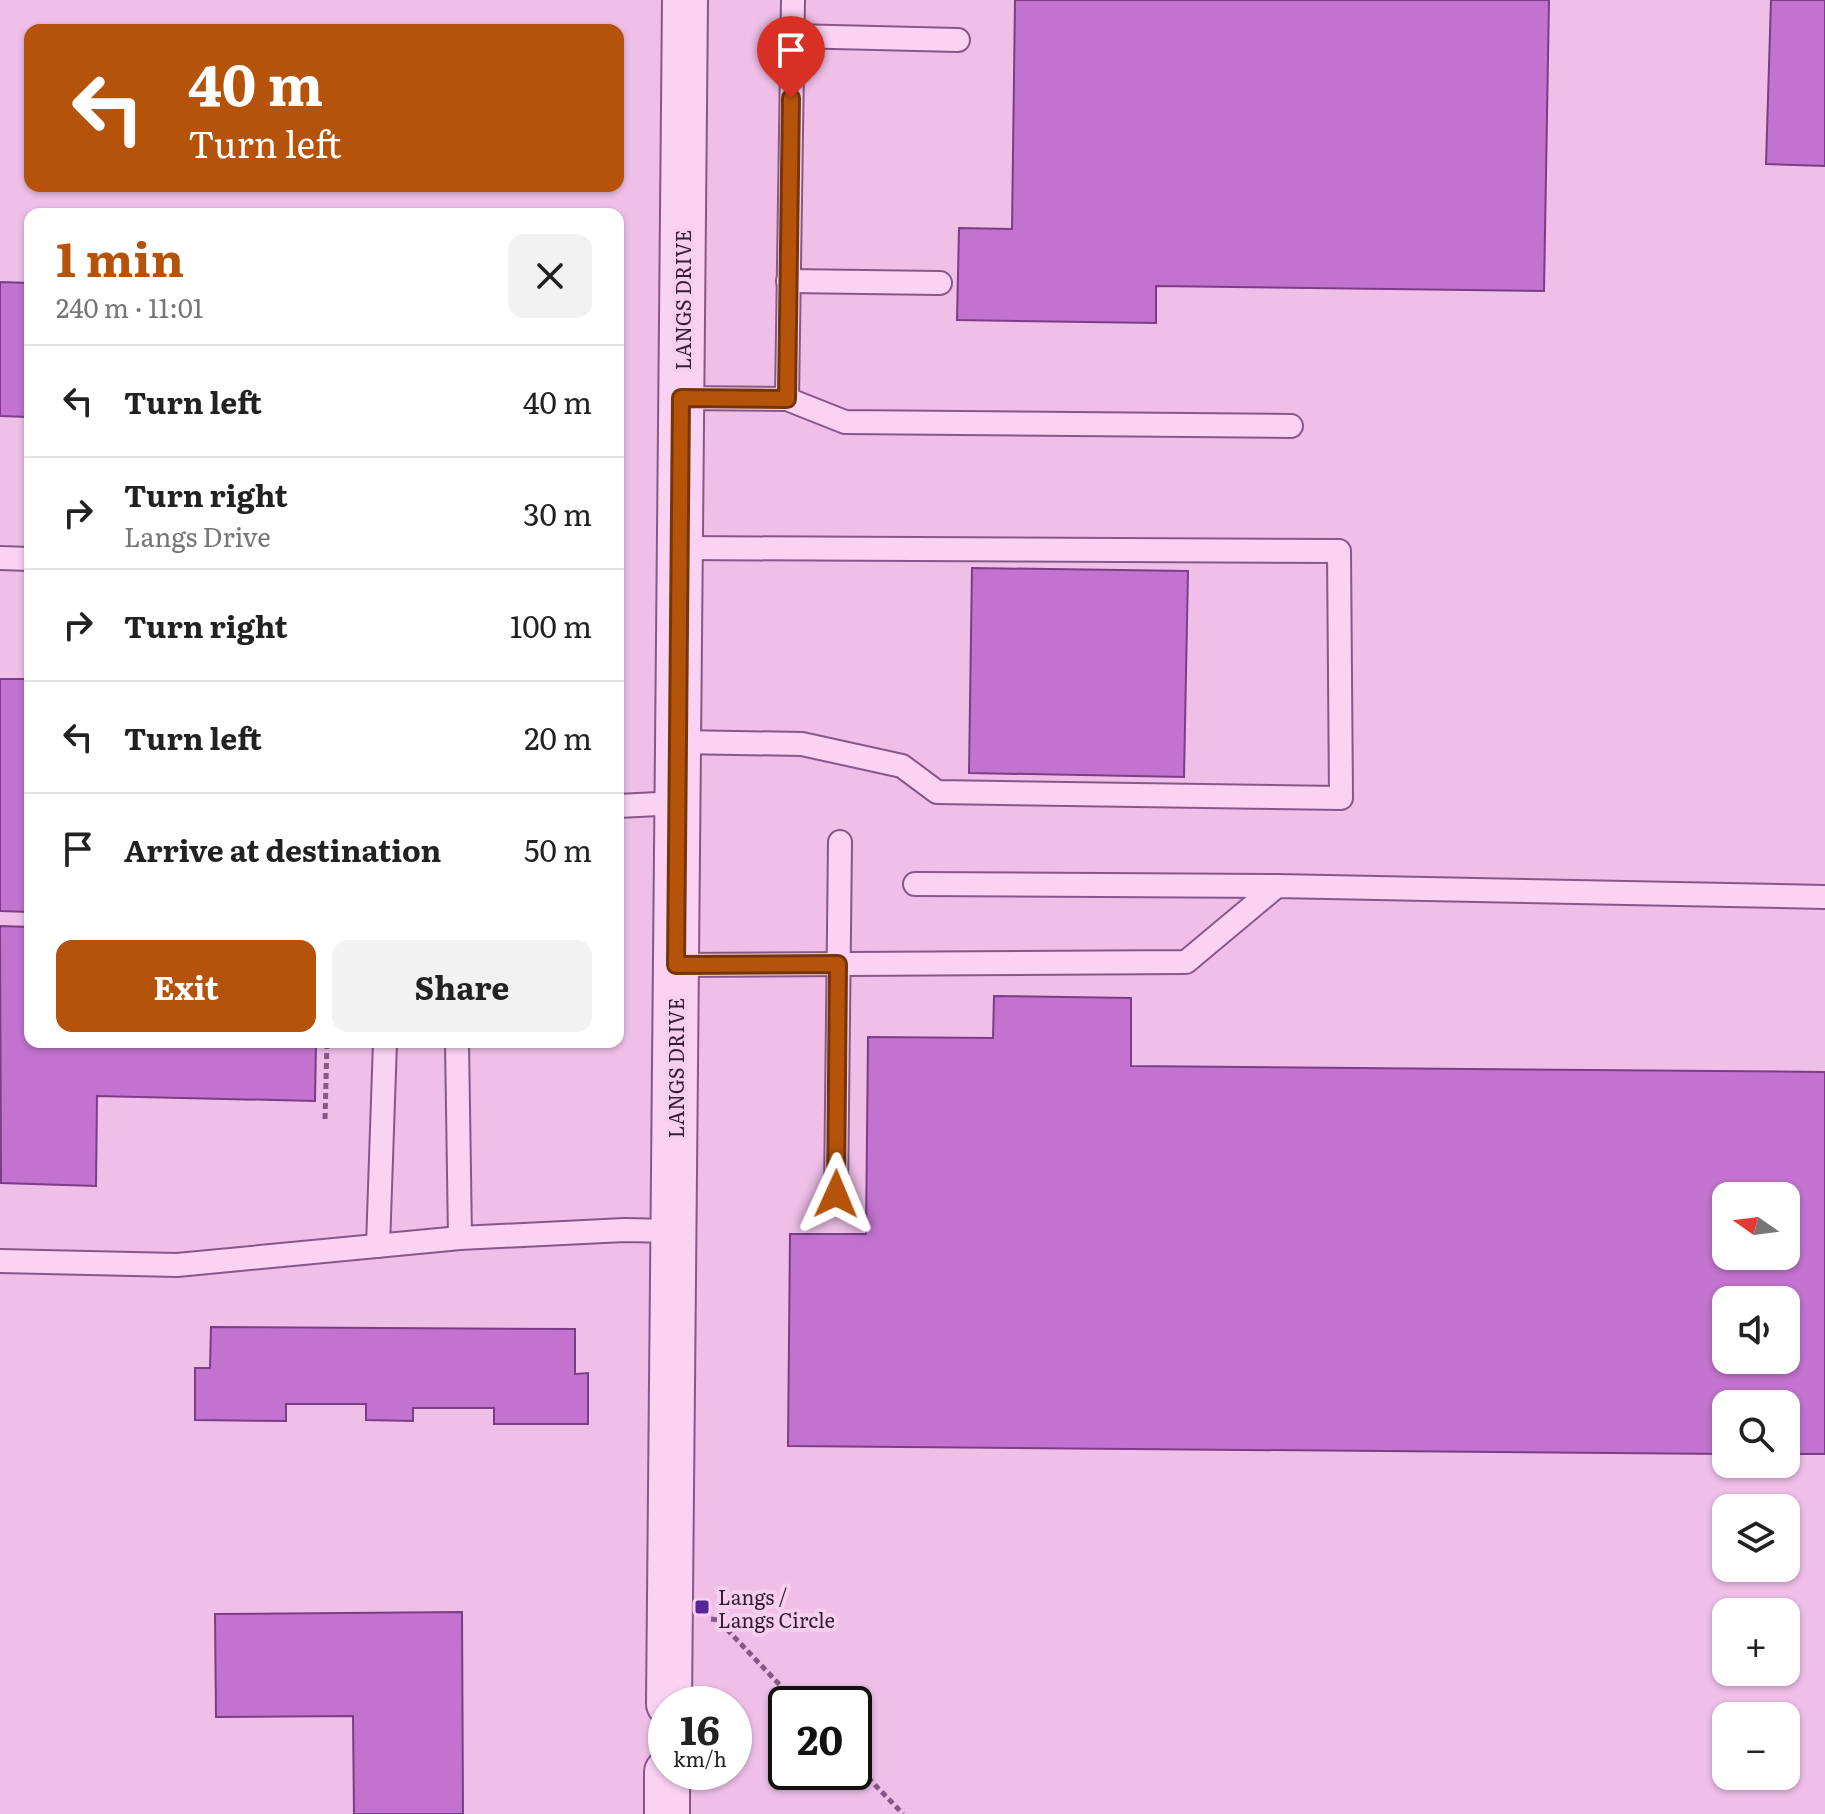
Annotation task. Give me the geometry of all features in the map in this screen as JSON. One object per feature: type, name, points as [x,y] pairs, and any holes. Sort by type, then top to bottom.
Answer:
[{"type":"street","name":"LANGS DRIVE","points":[[669,1686],[685,0]]},
{"type":"street","points":[[667,1790],[667,1814]]},
{"type":"lane","points":[[787,399],[793,0]]},
{"type":"lane","points":[[792,36],[958,40]]},
{"type":"lane","points":[[788,281],[940,283]]},
{"type":"lane","points":[[681,398],[787,399],[845,422],[1291,426]]},
{"type":"lane","points":[[678,742],[802,744],[902,766],[937,792],[1341,798],[1339,551],[680,548]]},
{"type":"lane","points":[[0,558],[24,559]]},
{"type":"lane","points":[[624,806],[678,803]]},
{"type":"lane","points":[[836,1194],[840,842]]},
{"type":"lane","points":[[915,884],[1277,886],[1825,897]]},
{"type":"lane","points":[[676,965],[1186,962],[1277,886]]},
{"type":"lane","points":[[378,1246],[385,1048]]},
{"type":"lane","points":[[457,1048],[460,1238]]},
{"type":"lane","points":[[0,1261],[177,1265],[460,1238],[624,1230],[674,1231]]},
{"type":"path","points":[[325,1119],[327,1048]]},
{"type":"path","points":[[711,1619],[718,1620],[781,1686]]},
{"type":"path","points":[[872,1782],[903,1814]]},
{"type":"building","points":[[1015,0],[1549,0],[1544,291],[1156,286],[1156,323],[957,320],[959,228],[1012,229]]},
{"type":"building","points":[[1771,0],[1825,0],[1825,166],[1766,164]]},
{"type":"building","points":[[0,282],[24,283],[24,417],[0,416]]},
{"type":"building","points":[[972,568],[1188,571],[1184,777],[969,773]]},
{"type":"building","points":[[0,679],[24,679],[24,912],[0,911]]},
{"type":"building","points":[[0,926],[24,927],[24,1048],[316,1048],[315,1101],[97,1096],[96,1186],[1,1183]]},
{"type":"building","points":[[994,996],[1131,998],[1131,1066],[1825,1072],[1825,1454],[1800,1454],[1800,1390],[1712,1390],[1712,1454],[788,1446],[790,1234],[866,1234],[868,1037],[993,1038]]},
{"type":"building","points":[[211,1327],[575,1329],[575,1374],[588,1373],[588,1424],[494,1424],[494,1408],[413,1408],[413,1421],[366,1420],[366,1404],[286,1404],[286,1421],[195,1420],[195,1368],[210,1368]]},
{"type":"building","points":[[462,1612],[463,1814],[354,1814],[353,1716],[216,1717],[215,1614]]},
{"type":"place","name":"Langs / Langs Circle","points":[[702,1607]]},
{"type":"route","points":[[791,98],[787,399],[681,398],[676,965],[838,964],[836,1194]]}]
